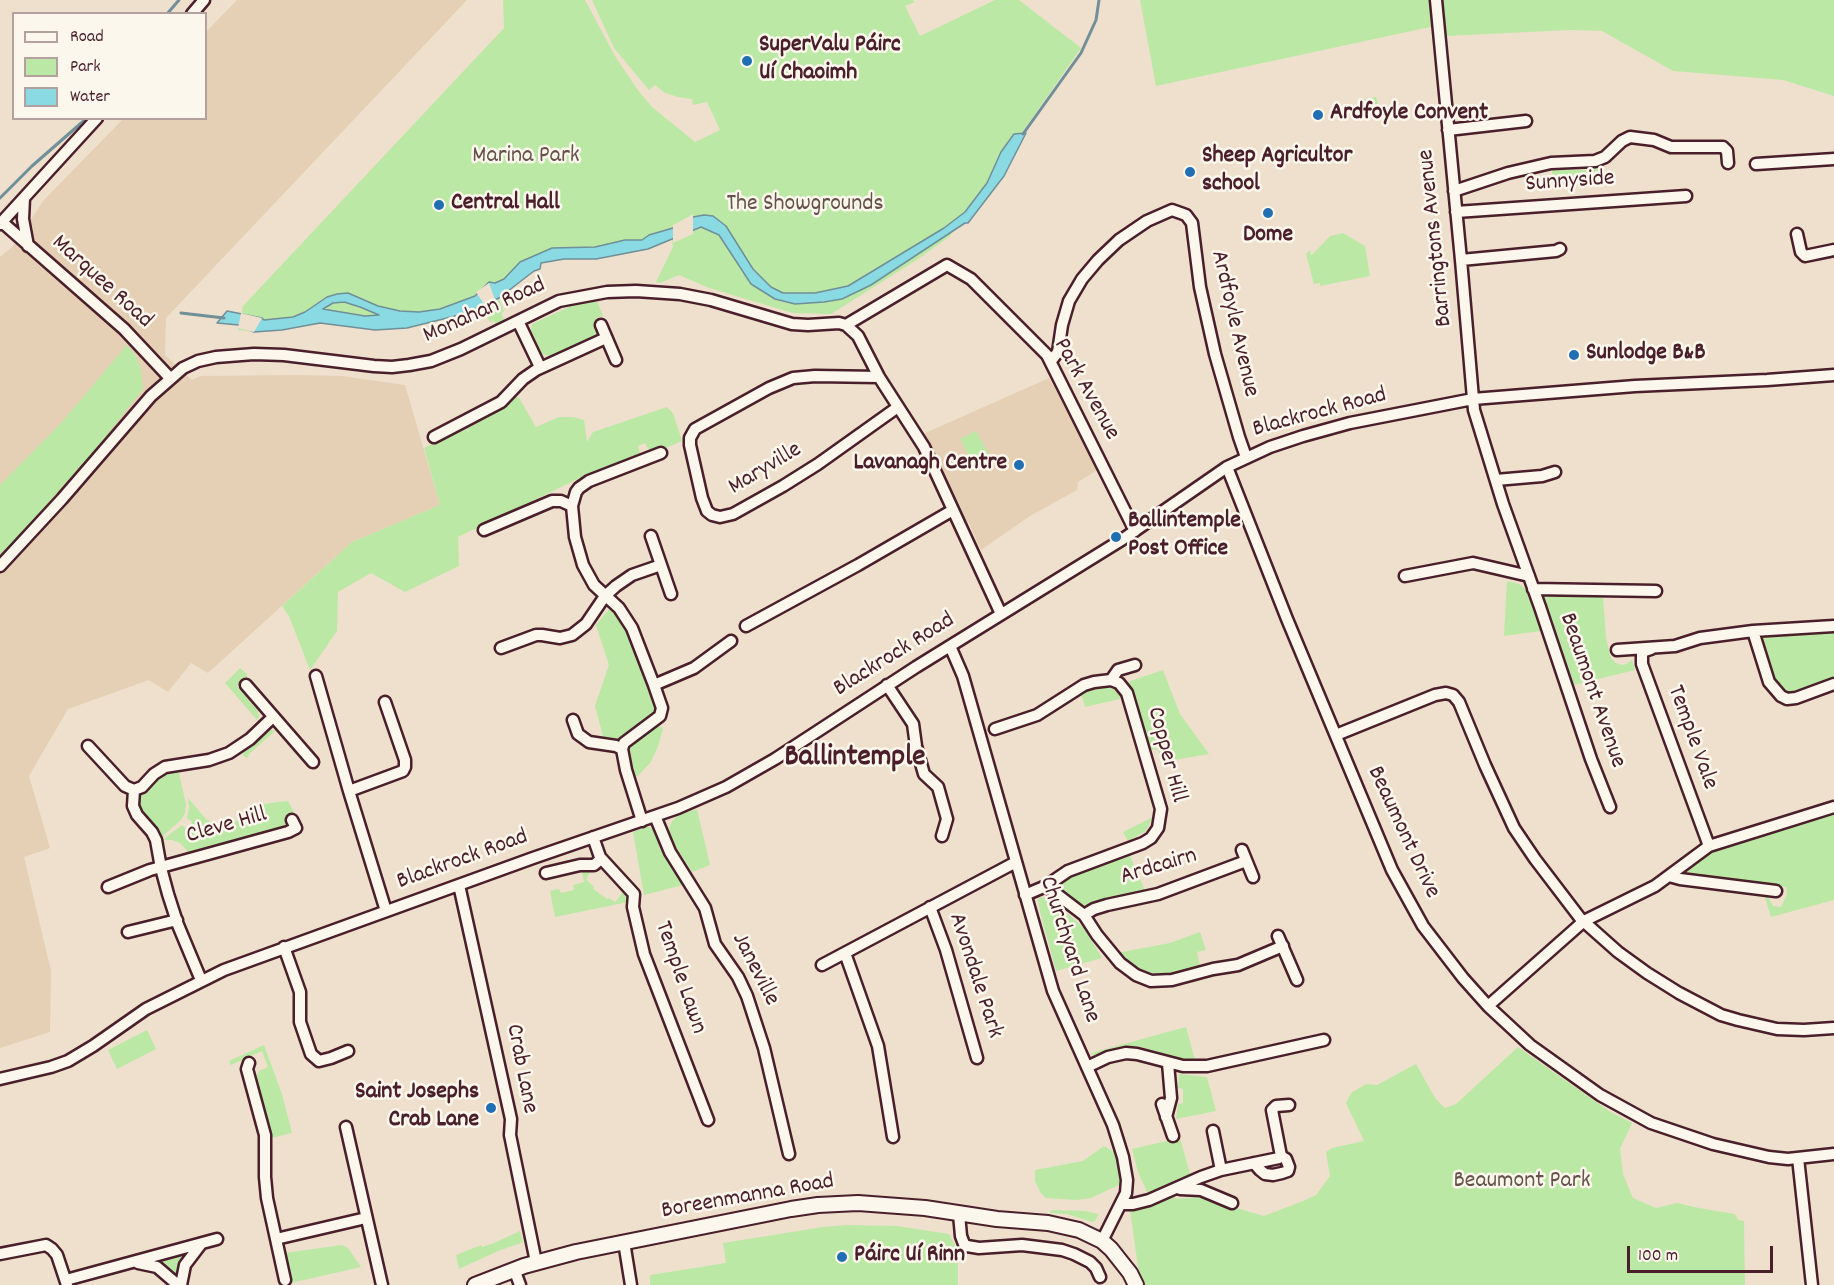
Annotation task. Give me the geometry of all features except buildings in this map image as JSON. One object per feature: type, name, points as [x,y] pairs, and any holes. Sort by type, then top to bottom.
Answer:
[{"type":"main road","name":"Boreenmanna Road","points":[[475,1285],[514,1269],[576,1252],[777,1211],[818,1205],[884,1204],[1069,1227],[1088,1233],[1102,1241]]},
{"type":"main road","points":[[1102,1241],[1123,1264],[1136,1285]]},
{"type":"street","points":[[194,12],[204,0]]},
{"type":"street","name":"Barringtons Avenue","points":[[1436,0],[1473,399]]},
{"type":"street","points":[[1,223],[95,120]]},
{"type":"street","points":[[1448,130],[1526,121]]},
{"type":"street","points":[[1454,191],[1508,173],[1551,163],[1595,161],[1605,157],[1622,141],[1630,137],[1654,140],[1671,147],[1720,146],[1726,151],[1728,163]]},
{"type":"street","points":[[1756,164],[1834,159]]},
{"type":"street","name":"Sunnyside","points":[[1456,212],[1686,196]]},
{"type":"street","points":[[24,198],[23,219],[28,246]]},
{"type":"street","name":"Ardfoyle Avenue","points":[[1051,362],[1058,352],[1065,312],[1082,279],[1098,260],[1119,240],[1140,225],[1172,210],[1186,215],[1192,223],[1197,271],[1208,328],[1246,457]]},
{"type":"street","name":"Marquee Road","points":[[1,223],[124,329],[170,378]]},
{"type":"street","points":[[1797,234],[1801,252],[1805,256],[1834,250]]},
{"type":"street","points":[[1461,260],[1560,249]]},
{"type":"street","name":"Park Avenue","points":[[947,265],[971,279],[1047,355],[1135,531]]},
{"type":"street","name":"Monahan Road","points":[[0,566],[62,499],[142,405],[170,378],[187,366],[205,359],[254,354],[284,355],[374,366],[409,365],[446,355],[559,301],[591,293],[623,291],[703,298],[792,324],[808,326],[839,323],[846,325],[947,265]]},
{"type":"street","points":[[518,321],[540,368]]},
{"type":"street","points":[[601,325],[616,360]]},
{"type":"street","points":[[846,325],[855,332],[879,377],[924,447],[1001,614]]},
{"type":"street","points":[[434,437],[501,402],[524,379],[540,368],[606,338]]},
{"type":"street","name":"Blackrock Road","points":[[0,1079],[68,1061],[146,1008],[224,970],[709,796],[760,768],[887,685],[1135,531],[1227,466],[1246,457],[1293,439],[1333,428],[1473,399],[1635,386],[1834,375]]},
{"type":"street","name":"Maryville","points":[[879,377],[794,378],[769,388],[695,429],[690,438],[690,445],[707,511],[720,518],[733,514],[818,464],[898,407]]},
{"type":"street","name":"Beaumont Avenue","points":[[1473,399],[1481,435],[1496,480],[1591,759],[1610,807]]},
{"type":"street","points":[[643,447],[649,458]]},
{"type":"street","points":[[642,820],[628,780],[622,749],[624,743],[660,717],[662,708],[632,628],[619,608],[597,590],[578,552],[572,506],[579,488],[596,478],[661,453]]},
{"type":"street","name":"Beaumont Drive","points":[[1227,466],[1388,862],[1410,904],[1444,955],[1488,1006],[1533,1047],[1600,1095],[1665,1129],[1713,1144],[1768,1157],[1798,1158],[1834,1154]]},
{"type":"street","points":[[1496,480],[1542,476],[1555,472]]},
{"type":"street","points":[[484,530],[552,501],[565,502],[572,506]]},
{"type":"street","points":[[746,626],[953,510]]},
{"type":"street","points":[[651,536],[671,594]]},
{"type":"street","points":[[1405,576],[1473,563],[1529,576]]},
{"type":"street","points":[[501,648],[536,635],[560,638],[572,635],[586,624],[616,586],[632,576],[662,565]]},
{"type":"street","name":"Beaumont Avenue","points":[[1533,589],[1656,591]]},
{"type":"street","points":[[1617,650],[1675,646],[1700,638],[1753,631],[1834,626]]},
{"type":"street","points":[[1753,631],[1769,682],[1781,696],[1787,699],[1796,698],[1834,684]]},
{"type":"street","points":[[654,685],[717,657],[731,641]]},
{"type":"street","name":"Churchyard Lane","points":[[950,646],[963,676],[1053,991],[1113,1125],[1124,1157],[1127,1189],[1122,1204],[1102,1241]]},
{"type":"street","name":"Temple Vale","points":[[1651,649],[1642,652],[1642,664],[1709,846]]},
{"type":"street","points":[[995,729],[1037,715],[1089,683],[1111,680],[1118,670],[1135,665]]},
{"type":"street","points":[[316,676],[386,911]]},
{"type":"street","name":"Copper Hill","points":[[1025,895],[1046,886],[1078,866],[1143,843],[1151,838],[1160,824],[1160,806],[1127,693],[1119,683],[1111,680]]},
{"type":"street","points":[[246,685],[313,762]]},
{"type":"street","points":[[887,685],[913,724],[924,774],[938,787],[947,819],[942,836]]},
{"type":"street","points":[[1336,735],[1435,695],[1448,693],[1453,695],[1459,702],[1514,828],[1535,859],[1584,921],[1618,952],[1679,993],[1721,1015],[1777,1029],[1834,1028]]},
{"type":"street","points":[[349,791],[403,771],[405,767],[405,760],[385,702]]},
{"type":"street","points":[[88,746],[125,786],[134,790],[141,788],[154,774],[165,767],[204,762],[229,753],[249,739],[273,717]]},
{"type":"street","points":[[573,720],[578,734],[589,742],[622,749]]},
{"type":"street","points":[[134,790],[133,806],[137,815],[154,836],[161,868]]},
{"type":"street","points":[[1488,1006],[1584,921],[1642,893],[1709,846],[1834,807]]},
{"type":"street","name":"Janeville","points":[[655,816],[670,852],[705,908],[715,944],[738,977],[747,996],[764,1046],[789,1154]]},
{"type":"street","name":"Cleve Hill","points":[[108,887],[161,868],[288,832],[296,828],[292,820]]},
{"type":"street","name":"Temple Lawn","points":[[592,837],[601,859],[634,894],[633,907],[644,954],[708,1120]]},
{"type":"street","name":"Ardcairn","points":[[1084,915],[1107,905],[1158,894],[1244,855],[1253,877]]},
{"type":"street","points":[[546,873],[580,865],[594,865],[601,859]]},
{"type":"street","name":"Avondale Park","points":[[822,965],[1016,862]]},
{"type":"street","name":"Cleve Hill","points":[[161,868],[177,920],[201,980]]},
{"type":"street","points":[[1669,876],[1776,891]]},
{"type":"street","name":"Crab Lane","points":[[459,885],[511,1119],[510,1135],[536,1262]]},
{"type":"street","points":[[1046,886],[1084,915],[1115,959],[1129,970],[1151,981],[1172,980],[1238,965],[1281,941],[1297,980]]},
{"type":"street","name":"Avondale Park","points":[[930,908],[946,950],[977,1058]]},
{"type":"street","points":[[128,932],[177,920]]},
{"type":"street","points":[[284,947],[300,992],[300,1022],[310,1054],[319,1061],[348,1051]]},
{"type":"street","points":[[845,953],[878,1046],[893,1137]]},
{"type":"street","points":[[1087,1067],[1108,1057],[1126,1053],[1148,1056],[1183,1066],[1207,1066],[1324,1040]]},
{"type":"street","points":[[249,1063],[247,1069],[265,1135],[267,1198],[285,1280]]},
{"type":"street","points":[[1166,1117],[1171,1098],[1168,1063]]},
{"type":"street","points":[[1162,1104],[1173,1136]]},
{"type":"street","points":[[1279,1158],[1272,1110],[1276,1106],[1289,1105]]},
{"type":"street","points":[[346,1127],[382,1285]]},
{"type":"street","points":[[1213,1131],[1221,1170]]},
{"type":"street","points":[[1122,1204],[1149,1200],[1221,1170],[1254,1163],[1279,1158],[1286,1159],[1289,1167],[1288,1171],[1273,1175],[1265,1174],[1254,1163]]},
{"type":"street","points":[[1798,1158],[1812,1285]]},
{"type":"street","points":[[1177,1189],[1201,1190],[1232,1203]]},
{"type":"street","points":[[959,1214],[964,1244],[980,1248],[1022,1245],[1062,1250],[1090,1262],[1100,1277]]},
{"type":"street","points":[[276,1239],[366,1218]]},
{"type":"street","points":[[0,1254],[46,1245],[57,1255],[67,1283],[217,1239]]},
{"type":"street","points":[[624,1242],[631,1285]]},
{"type":"street","points":[[134,1263],[158,1267],[179,1285],[185,1265],[201,1244]]},
{"type":"street","points":[[514,1269],[520,1285]]},
{"type":"shaded area","points":[[237,0],[467,0],[166,318],[165,355],[192,380],[200,376],[342,376],[405,385],[440,505],[352,542],[208,673],[191,663],[168,692],[149,680],[68,709],[29,776],[50,848],[24,857],[51,971],[50,1032],[0,1048],[0,257],[12,247],[44,200],[122,120],[207,120],[207,31]]},
{"type":"shaded area","name":"Lavanagh Centre","points":[[1049,378],[1099,469],[1078,482],[1077,490],[1030,516],[981,550],[939,461],[923,434]]},
{"type":"green space","points":[[503,0],[585,0],[615,56],[637,89],[652,107],[695,142],[720,130],[707,102],[693,105],[692,99],[665,93],[655,85],[649,90],[614,48],[592,0],[913,0],[915,2],[905,6],[920,36],[995,0],[1019,0],[1081,48],[949,237],[831,314],[793,313],[709,288],[679,275],[660,283],[656,282],[673,247],[672,240],[648,249],[596,259],[564,259],[541,263],[540,269],[534,271],[499,298],[505,322],[497,326],[494,321],[490,322],[482,306],[459,315],[407,328],[375,330],[320,323],[282,330],[254,332],[238,330],[243,306],[504,28]]},
{"type":"green space","points":[[1140,0],[1834,0],[1834,96],[1783,80],[1673,71],[1602,31],[1570,30],[1446,36],[1444,24],[1156,86]]},
{"type":"green space","points":[[1376,97],[1381,112],[1378,114],[1361,104],[1359,100]]},
{"type":"green space","points":[[1599,167],[1599,185],[1554,187],[1552,170],[1586,170]]},
{"type":"green space","points":[[1343,233],[1365,246],[1370,276],[1320,286],[1320,283],[1314,284],[1306,254],[1310,250],[1312,255],[1330,236]]},
{"type":"green space","points":[[597,301],[603,316],[596,318],[599,329],[596,337],[550,359],[549,356],[542,354],[531,330],[532,324],[571,306]]},
{"type":"green space","points":[[127,345],[136,356],[141,370],[143,389],[92,454],[0,556],[0,485],[62,422]]},
{"type":"green space","points":[[515,396],[519,398],[536,427],[559,417],[584,420],[587,442],[593,432],[667,407],[673,413],[682,441],[653,451],[649,450],[645,443],[638,446],[641,457],[591,475],[590,473],[458,537],[459,566],[405,592],[371,573],[338,592],[337,631],[310,670],[289,616],[282,606],[352,542],[440,505],[424,448],[463,428],[470,433],[465,427],[504,406]]},
{"type":"green space","points":[[976,431],[991,458],[968,470],[961,457],[968,454],[960,439]]},
{"type":"green space","points":[[1507,581],[1519,584],[1526,589],[1541,631],[1504,636]]},
{"type":"green space","points":[[1540,595],[1603,595],[1606,638],[1611,658],[1622,665],[1632,660],[1635,670],[1570,686]]},
{"type":"green space","points":[[610,608],[625,626],[657,707],[657,712],[652,717],[615,741],[604,740],[595,706],[609,665],[596,625]]},
{"type":"green space","points":[[1834,631],[1834,678],[1800,692],[1791,693],[1781,689],[1773,678],[1763,638],[1766,635]]},
{"type":"green space","points":[[240,668],[247,674],[247,677],[237,686],[258,711],[257,720],[225,683]]},
{"type":"green space","points":[[1163,670],[1180,714],[1209,754],[1162,762],[1158,749],[1149,750],[1128,682]]},
{"type":"green space","points":[[1094,687],[1116,689],[1120,694],[1120,699],[1085,707],[1080,694]]},
{"type":"green space","points":[[652,725],[663,729],[657,749],[650,763],[638,776],[634,777],[627,748]]},
{"type":"green space","points":[[271,730],[275,731],[249,754],[248,758],[242,754]]},
{"type":"green space","points":[[178,769],[186,804],[185,813],[181,820],[164,835],[162,841],[157,830],[142,813],[137,803],[142,793],[157,778],[166,772]]},
{"type":"green space","points":[[188,798],[206,819],[213,823],[234,822],[264,804],[288,801],[296,816],[288,819],[281,829],[188,855],[180,843],[164,840],[182,825],[186,829],[191,826],[192,822],[187,818]]},
{"type":"green space","points":[[697,809],[710,865],[692,872],[672,841],[669,828],[677,816]]},
{"type":"green space","points":[[1834,812],[1834,900],[1771,917],[1765,897],[1768,897],[1773,906],[1781,907],[1787,894],[1786,887],[1684,875],[1684,870],[1701,857]]},
{"type":"green space","points":[[1153,817],[1146,831],[1128,841],[1123,832]]},
{"type":"green space","points":[[646,827],[655,832],[660,849],[683,885],[644,895],[633,832]]},
{"type":"green space","points":[[1130,856],[1146,893],[1088,906],[1079,904],[1062,892],[1060,883],[1069,875]]},
{"type":"green space","points":[[581,868],[591,871],[586,879],[594,887],[593,889],[615,902],[625,890],[628,902],[555,917],[550,891],[559,889],[561,893],[574,890],[573,885],[584,882]]},
{"type":"green space","points":[[1040,897],[1060,907],[1083,927],[1102,958],[1056,971],[1040,912],[1038,900]]},
{"type":"green space","points":[[1200,932],[1206,950],[1197,952],[1200,966],[1168,974],[1151,975],[1132,966],[1117,953],[1170,943]]},
{"type":"green space","points":[[1186,1027],[1195,1060],[1137,1046],[1119,1047],[1092,1055],[1091,1053]]},
{"type":"green space","points":[[147,1030],[156,1049],[117,1069],[108,1050]]},
{"type":"green space","points":[[264,1045],[282,1094],[292,1133],[271,1138],[255,1081],[259,1071],[268,1067],[262,1051],[231,1065],[229,1061]]},
{"type":"green space","name":"Beaumont Park","points":[[1518,1047],[1609,1111],[1632,1123],[1620,1149],[1623,1174],[1633,1198],[1656,1208],[1677,1203],[1735,1214],[1738,1220],[1744,1221],[1745,1285],[1143,1285],[1138,1267],[1130,1210],[1170,1195],[1177,1199],[1199,1197],[1264,1216],[1303,1201],[1316,1195],[1330,1176],[1326,1152],[1332,1148],[1364,1141],[1346,1103],[1351,1093],[1366,1084],[1377,1085],[1416,1064],[1435,1098],[1445,1108],[1456,1104]]},
{"type":"green space","points":[[1179,1074],[1207,1077],[1216,1111],[1176,1119],[1178,1104],[1183,1103],[1183,1089],[1178,1088]]},
{"type":"green space","points":[[1180,1138],[1191,1177],[1148,1194],[1138,1172],[1132,1149]]},
{"type":"green space","points":[[1104,1146],[1114,1152],[1118,1159],[1122,1175],[1119,1185],[1091,1198],[1077,1200],[1046,1198],[1040,1192],[1035,1181],[1035,1170],[1083,1161]]},
{"type":"green space","points":[[1051,1210],[1085,1211],[1099,1214],[1092,1222],[1067,1214],[1050,1213]]},
{"type":"green space","name":"Páirc Uí Rinn","points":[[848,1225],[897,1226],[949,1234],[958,1251],[958,1285],[650,1285],[650,1275],[726,1263],[723,1243]]},
{"type":"green space","points":[[520,1231],[523,1242],[459,1269],[456,1255],[481,1245],[482,1247],[494,1243]]},
{"type":"green space","points":[[342,1245],[348,1248],[361,1267],[291,1283],[284,1253]]},
{"type":"green space","points":[[186,1256],[178,1276],[160,1263],[161,1261]]},
{"type":"water","points":[[1026,133],[1004,176],[968,223],[871,285],[842,299],[795,304],[775,299],[751,284],[719,235],[701,227],[648,249],[596,259],[564,259],[541,263],[540,269],[534,271],[499,298],[459,315],[407,328],[375,330],[320,323],[282,330],[254,332],[239,325],[217,323],[227,311],[264,320],[293,317],[327,297],[348,293],[378,306],[400,311],[419,312],[440,309],[475,296],[489,282],[495,283],[504,279],[520,262],[552,248],[595,247],[625,240],[642,240],[649,235],[673,228],[693,217],[704,215],[713,216],[726,226],[753,269],[771,287],[783,293],[815,293],[848,286],[944,228],[965,212],[987,183],[1001,152],[1014,134]],"holes":[[[344,302],[379,315],[365,316],[323,309],[333,303]]]},
{"type":"pier","points":[[693,214],[693,234],[673,243],[673,225]]},
{"type":"pier","points":[[489,283],[496,302],[486,307],[476,292]]},
{"type":"pier","points":[[241,313],[262,318],[254,332],[238,328]]},
{"type":"waterway","points":[[169,12],[179,0]]},
{"type":"waterway","points":[[1023,134],[1081,53],[1096,20],[1099,0]]},
{"type":"waterway","points":[[0,198],[32,166],[85,120]]},
{"type":"waterway","points":[[181,313],[224,318]]},
{"type":"place","name":"SuperValu Páirc Uí Chaoimh","points":[[747,61]]},
{"type":"place","name":"Ardfoyle Convent","points":[[1318,115]]},
{"type":"place","name":"Sheep Agricultor school","points":[[1190,172]]},
{"type":"place","name":"Central Hall","points":[[439,205]]},
{"type":"place","name":"Dome","points":[[1268,213]]},
{"type":"place","name":"Sunlodge B&B","points":[[1574,355]]},
{"type":"place","name":"Lavanagh Centre","points":[[1019,465]]},
{"type":"place","name":"Ballintemple Post Office","points":[[1116,537]]},
{"type":"place","name":"Saint Josephs Crab Lane","points":[[491,1108]]},
{"type":"place","name":"Páirc Uí Rinn","points":[[842,1257]]},
{"type":"district","name":"Ballintemple","points":[[855,760]]},
{"type":"park label","name":"Marina Park","points":[[526,158]]},
{"type":"park label","name":"The Showgrounds","points":[[805,206]]}]
